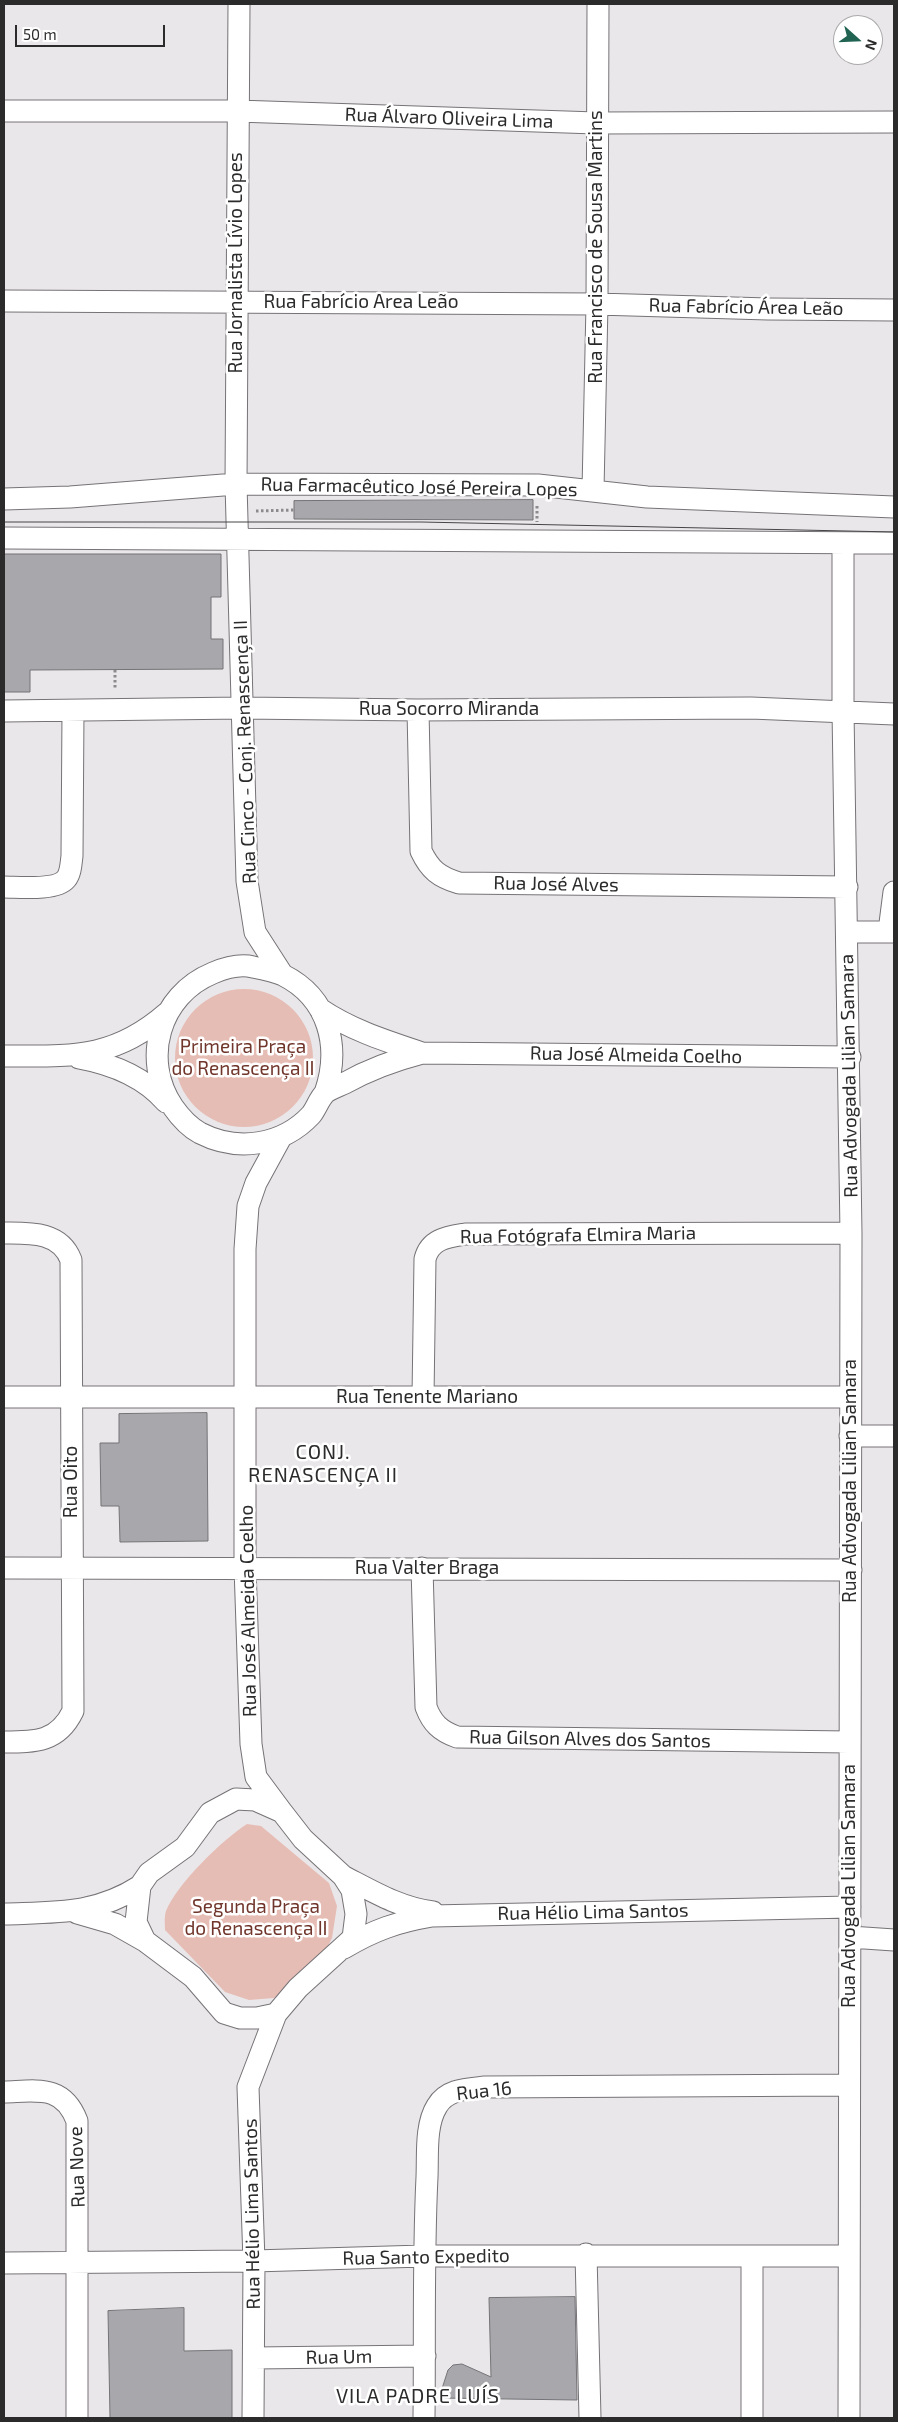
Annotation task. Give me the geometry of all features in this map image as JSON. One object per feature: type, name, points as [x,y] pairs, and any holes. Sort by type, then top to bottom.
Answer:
[{"type":"street","name":"Rua Jornalista Lívio Lopes","points":[[238,525],[236,484],[236,302],[239,4]]},
{"type":"street","name":"Rua Francisco de Sousa Martins","points":[[593,490],[598,304],[596,123],[598,4]]},
{"type":"street","name":"Rua Álvaro Oliveira Lima","points":[[4,112],[237,111],[596,123],[894,122]]},
{"type":"street","name":"Rua Fabrício Area Leão","points":[[4,301],[598,304]]},
{"type":"street","name":"Rua Fabrício Área Leão","points":[[598,304],[768,309],[894,310]]},
{"type":"street","name":"Rua Farmacêutico José Pereira Lopes","points":[[4,499],[70,497],[236,484],[538,485],[647,497],[894,507]]},
{"type":"street","points":[[4,538],[238,525],[537,542],[894,543]]},
{"type":"street","name":"Rua Cinco - Conj. Renascença II","points":[[238,525],[247,881],[255,932],[282,974]]},
{"type":"street","name":"Rua Advogada Lilian Samara","points":[[843,543],[843,710],[850,1057],[851,1234],[848,2085],[850,2418]]},
{"type":"street","name":"Rua Socorro Miranda","points":[[4,711],[242,708],[418,710],[751,708],[843,710],[894,714]]},
{"type":"street","name":"Rua José Alves","points":[[418,710],[422,851],[432,869],[444,878],[459,883],[847,888]]},
{"type":"street","points":[[4,887],[43,887],[57,884],[66,879],[70,869],[72,856],[73,711]]},
{"type":"street","points":[[847,932],[892,931],[894,892]]},
{"type":"street","points":[[4,1056],[69,1056],[97,1052],[119,1045],[151,1026],[167,1013],[182,993],[201,978],[224,969],[248,966],[282,974],[306,990],[320,1009],[331,1035],[334,1055],[332,1075],[325,1093],[311,1115],[280,1139],[244,1144],[220,1142],[198,1132],[180,1117],[157,1092],[138,1079],[98,1062],[69,1056]]},
{"type":"street","points":[[320,1009],[375,1038],[422,1053]]},
{"type":"street","points":[[167,1013],[158,1040],[156,1068],[164,1094],[180,1117]]},
{"type":"street","points":[[325,1093],[356,1076],[422,1053]]},
{"type":"street","name":"Rua José Almeida Coelho","points":[[422,1053],[850,1057]]},
{"type":"street","name":"Rua José Almeida Coelho","points":[[280,1139],[256,1183],[248,1206],[246,1249],[245,1567],[251,1744],[256,1777],[303,1840],[343,1876]]},
{"type":"street","name":"Rua Oito","points":[[4,1233],[46,1236],[63,1246],[71,1260],[73,1711],[66,1726],[47,1738],[4,1742]]},
{"type":"street","name":"Rua Fotógrafa Elmira Maria","points":[[423,1397],[425,1260],[427,1253],[441,1238],[464,1234],[851,1234]]},
{"type":"street","name":"Rua Tenente Mariano","points":[[4,1397],[850,1397]]},
{"type":"street","points":[[850,1436],[894,1436]]},
{"type":"street","name":"Rua Valter Braga","points":[[4,1568],[245,1567],[851,1570]]},
{"type":"street","name":"Rua Gilson Alves dos Santos","points":[[422,1568],[426,1707],[437,1727],[452,1735],[457,1737],[849,1742]]},
{"type":"street","points":[[4,1914],[72,1912],[110,1902],[140,1886],[149,1874],[185,1846],[210,1813],[236,1799],[255,1800],[282,1812]]},
{"type":"street","points":[[343,1876],[405,1906],[432,1912],[466,1914]]},
{"type":"street","points":[[343,1876],[352,1890],[356,1914],[353,1938],[343,1949]]},
{"type":"street","points":[[140,1886],[136,1922],[145,1941]]},
{"type":"street","name":"Rua Hélio Lima Santos","points":[[253,2418],[254,2262],[248,2087],[276,2014],[298,1988],[343,1949],[364,1936],[395,1923],[432,1916],[850,1907]]},
{"type":"street","points":[[72,1912],[115,1924],[145,1941],[193,1977],[224,2013],[240,2018],[256,2018],[276,2014]]},
{"type":"street","points":[[850,1937],[894,1940]]},
{"type":"street","name":"Rua 16","points":[[424,2418],[423,2256],[430,2125],[438,2105],[450,2093],[485,2087],[848,2085]]},
{"type":"street","name":"Rua Nove","points":[[4,2092],[43,2091],[56,2095],[67,2101],[77,2121],[79,2262],[77,2418]]},
{"type":"street","points":[[586,2254],[590,2418]]},
{"type":"street","name":"Rua Santo Expedito","points":[[4,2263],[254,2262],[423,2256],[586,2254],[848,2256]]},
{"type":"street","points":[[752,2256],[752,2418]]},
{"type":"street","name":"Rua Um","points":[[254,2358],[425,2356]]},
{"type":"path","points":[[537,542],[535,510],[538,485]]},
{"type":"path","points":[[238,525],[294,510]]},
{"type":"green space","name":"Primeira Praça do Renascença II","points":[[244,989],[270,994],[293,1009],[308,1032],[313,1058],[308,1084],[293,1107],[270,1122],[244,1127],[218,1122],[195,1107],[180,1084],[175,1058],[180,1032],[195,1009],[218,994]]},
{"type":"green space","name":"Segunda Praça do Renascença II","points":[[247,1824],[261,1826],[329,1883],[337,1906],[332,1938],[326,1950],[274,1998],[249,2000],[225,1992],[165,1930],[166,1911],[180,1888],[213,1851]]},
{"type":"building","points":[[533,500],[533,520],[294,519],[294,501]]},
{"type":"building","points":[[4,554],[221,554],[221,597],[211,597],[211,639],[223,639],[223,669],[30,670],[30,692],[4,692]]},
{"type":"building","points":[[207,1413],[208,1541],[120,1542],[119,1506],[101,1506],[100,1443],[119,1443],[119,1414]]},
{"type":"building","points":[[575,2297],[577,2400],[439,2398],[448,2370],[453,2365],[462,2364],[491,2377],[489,2298]]},
{"type":"building","points":[[184,2308],[184,2351],[232,2350],[232,2418],[110,2418],[108,2311]]},
{"type":"tram line","points":[[4,522],[421,522],[894,532]]},
{"type":"district","name":"CONJ. RENASCENÇA II","points":[[323,1464]]},
{"type":"district","name":"VILA PADRE LUÍS","points":[[418,2396]]}]
